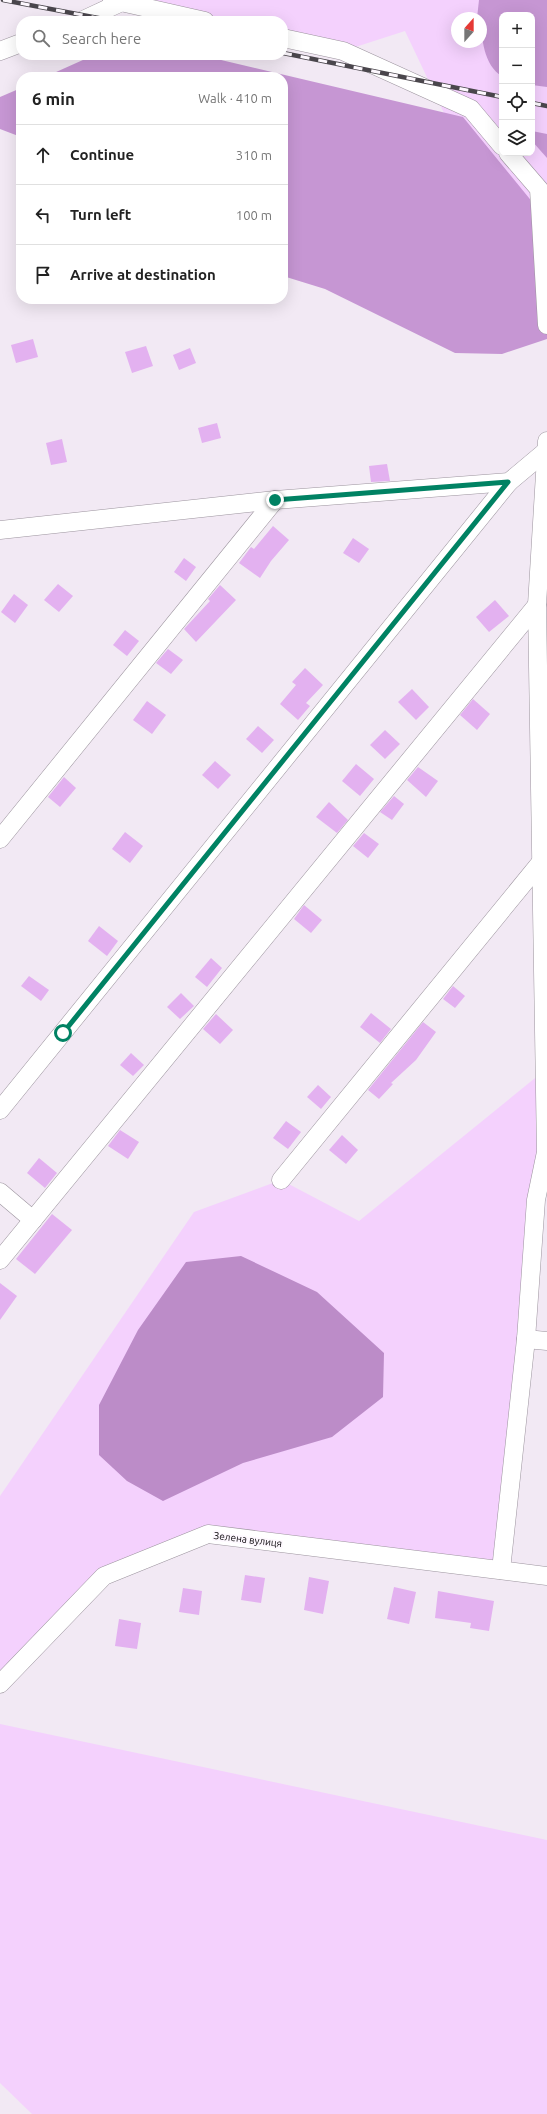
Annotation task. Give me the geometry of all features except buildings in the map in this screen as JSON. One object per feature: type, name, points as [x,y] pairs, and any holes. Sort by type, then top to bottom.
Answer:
[{"type":"street","points":[[91,16],[120,1],[184,16]]},
{"type":"street","points":[[288,39],[342,51],[471,109],[499,142]]},
{"type":"street","points":[[0,51],[16,45]]},
{"type":"street","points":[[511,156],[543,194],[547,325]]},
{"type":"street","points":[[0,1110],[508,482],[547,446]]},
{"type":"street","points":[[501,1570],[547,1152],[537,605],[547,446]]},
{"type":"street","points":[[0,530],[275,500],[508,482]]},
{"type":"street","points":[[0,839],[275,500]]},
{"type":"street","points":[[0,1260],[537,605]]},
{"type":"street","points":[[281,1180],[541,862]]},
{"type":"street","points":[[0,1192],[33,1220]]},
{"type":"street","points":[[526,1340],[547,1341]]},
{"type":"street","name":"Зелена вулиця","points":[[0,1684],[104,1576],[208,1534],[547,1576]]},
{"type":"shaded area","points":[[123,0],[547,0],[547,330],[405,31],[343,51],[288,39],[288,16],[185,16]]},
{"type":"shaded area","points":[[479,0],[547,0],[547,87],[535,85],[535,12],[499,12],[499,74],[487,58],[484,48],[487,48],[487,12],[478,12]]},
{"type":"shaded area","points":[[83,60],[221,60],[272,72],[56,72]]},
{"type":"shaded area","points":[[288,76],[463,117],[547,220],[547,339],[502,354],[455,353],[325,289],[288,278]]},
{"type":"shaded area","points":[[16,90],[16,135],[0,129],[0,97]]},
{"type":"shaded area","points":[[535,132],[547,134],[547,158],[535,144]]},
{"type":"shaded area","points":[[545,1070],[547,1151],[501,1570],[208,1534],[104,1576],[0,1684],[0,1496],[194,1212],[281,1180],[359,1221]]},
{"type":"shaded area","points":[[241,1256],[317,1292],[384,1353],[383,1397],[332,1437],[243,1463],[163,1501],[127,1481],[99,1455],[99,1405],[138,1330],[186,1262]]},
{"type":"shaded area","points":[[0,1724],[547,1840],[547,2114],[32,2114],[0,2083]]},
{"type":"railway","points":[[3,0],[88,16]]},
{"type":"railway","points":[[288,54],[499,96]]},
{"type":"railway","points":[[535,104],[547,106]]},
{"type":"route","points":[[63,1033],[508,482],[275,500]]}]
